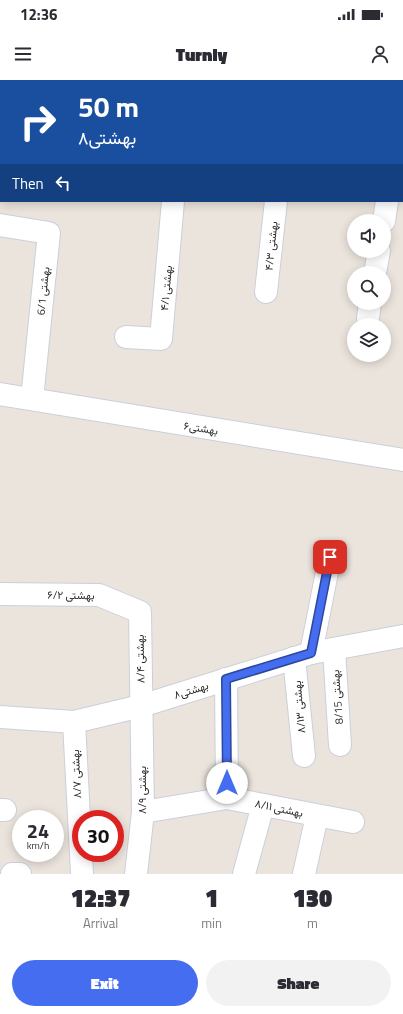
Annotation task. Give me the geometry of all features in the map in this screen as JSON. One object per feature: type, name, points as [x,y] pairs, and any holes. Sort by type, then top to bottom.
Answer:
[{"type":"street","name":"بهشتی ۴/۱","points":[[126,337],[161,339],[173,202]]},
{"type":"street","name":"بهشتی ۴/۳","points":[[266,292],[276,202]]},
{"type":"street","points":[[385,214],[387,202]]},
{"type":"street","name":"بهشتی 6/1","points":[[0,225],[50,233],[32,399]]},
{"type":"street","name":"بهشتی۶","points":[[0,394],[403,460]]},
{"type":"street","name":"بهشتی ۸/۱۳","points":[[304,756],[303,656],[330,557]]},
{"type":"street","name":"بهشتی ۶/۲","points":[[0,594],[99,595],[140,612]]},
{"type":"street","name":"بهشتی ۸/۴","points":[[140,612],[141,706]]},
{"type":"street","name":"بهشتی۸","points":[[0,718],[74,722],[141,706],[303,656],[403,636]]},
{"type":"street","name":"بهشتی 8/15","points":[[334,649],[340,745]]},
{"type":"street","points":[[143,812],[227,798],[226,679]]},
{"type":"street","name":"بهشتی ۸/۹","points":[[136,874],[143,812],[141,706]]},
{"type":"street","name":"بهشتی ۸/۷","points":[[74,722],[82,874]]},
{"type":"street","name":"بهشتی ۸/۱۱","points":[[227,798],[353,822]]},
{"type":"street","points":[[244,874],[263,805]]},
{"type":"street","points":[[304,874],[317,816]]},
{"type":"street","points":[[12,874],[20,874]]},
{"type":"route","points":[[227,783],[226,679],[311,653],[330,557]]}]
